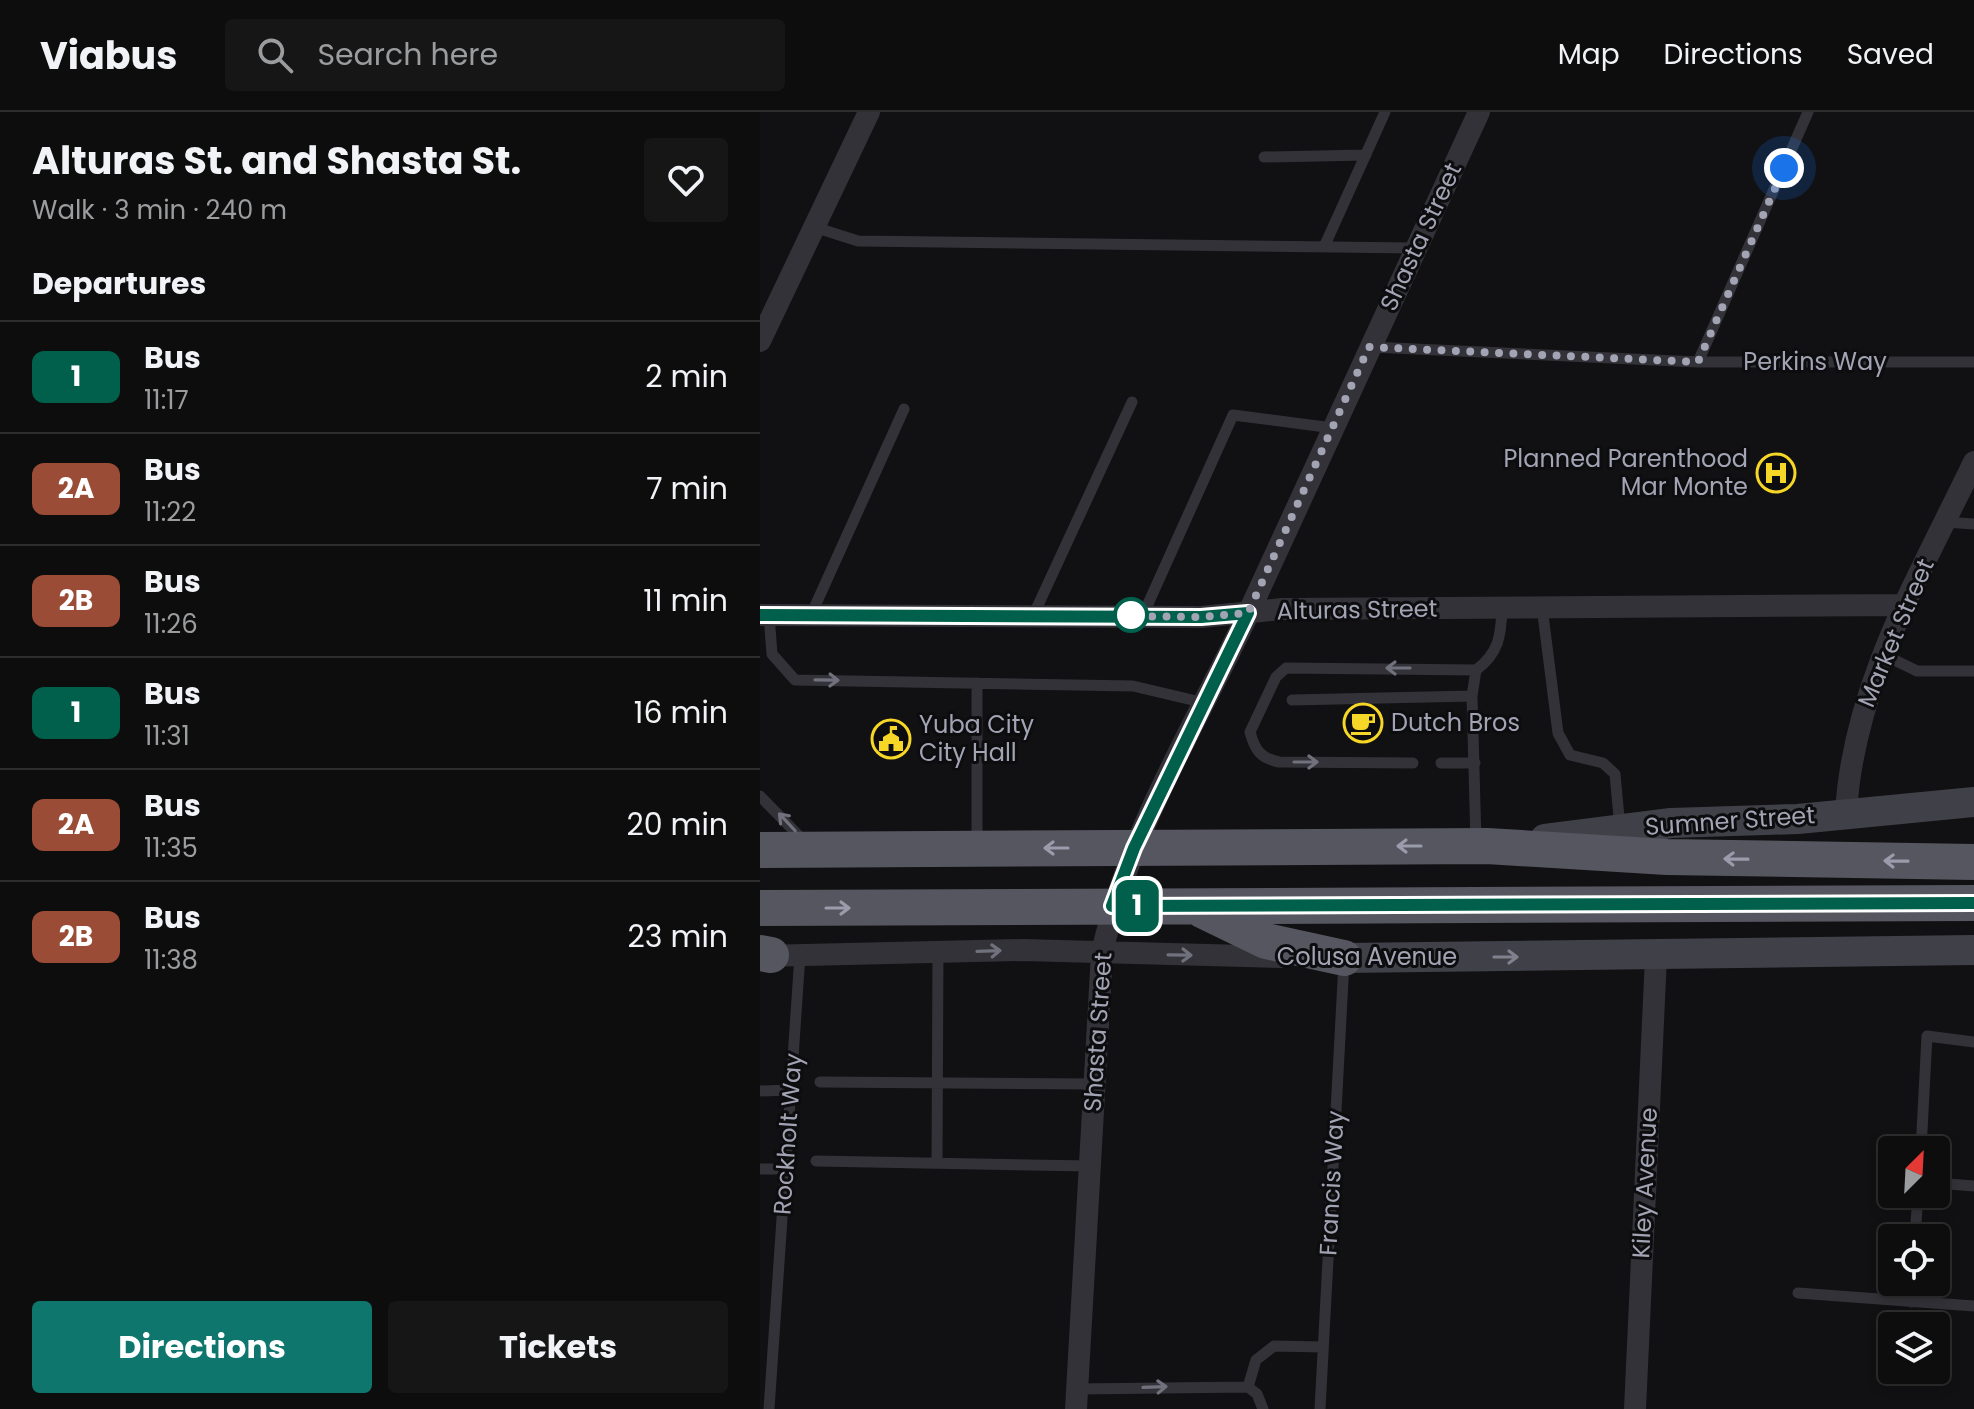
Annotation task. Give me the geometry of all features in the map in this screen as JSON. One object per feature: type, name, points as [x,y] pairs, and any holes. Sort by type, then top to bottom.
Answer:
[{"type":"highway","points":[[760,850],[1482,846],[1667,857],[1974,862]]},
{"type":"highway","points":[[760,908],[1974,903]]},
{"type":"highway","points":[[1197,907],[1266,941],[1344,958]]},
{"type":"main road","name":"Sumner Street","points":[[1482,846],[1620,829],[1974,802]]},
{"type":"main road","name":"Colusa Avenue","points":[[1344,958],[1656,957],[1709,952],[1974,950]]},
{"type":"street","points":[[760,341],[869,112]]},
{"type":"street","name":"Shasta Street","points":[[1076,1399],[1102,953],[1112,906],[1134,848],[1248,613],[1479,112]]},
{"type":"street","name":"Market Street","points":[[1846,813],[1851,754],[1858,721],[1906,605],[1974,462]]},
{"type":"street","name":"Alturas Street","points":[[764,615],[1201,617],[1282,609],[1906,605]]},
{"type":"street","name":"Colusa Avenue","points":[[773,955],[1023,950],[1344,958]]},
{"type":"street","name":"Kiley Avenue","points":[[1635,1409],[1656,957]]},
{"type":"lane","points":[[1324,247],[1385,112]]},
{"type":"lane","points":[[1698,362],[1808,112]]},
{"type":"lane","points":[[1264,157],[1366,155]]},
{"type":"lane","points":[[814,227],[858,241],[1415,248]]},
{"type":"lane","name":"Perkins Way","points":[[1369,347],[1698,362],[1974,362]]},
{"type":"lane","points":[[1033,616],[1132,402]]},
{"type":"lane","points":[[811,615],[904,409]]},
{"type":"lane","points":[[1143,615],[1233,415],[1333,428]]},
{"type":"lane","points":[[1945,522],[1974,524]]},
{"type":"lane","points":[[1542,607],[1558,733],[1570,755],[1603,763],[1615,774],[1620,829]]},
{"type":"lane","points":[[1413,763],[1279,762],[1255,750],[1250,732],[1276,677],[1286,668],[1476,670],[1492,658],[1501,636],[1502,608]]},
{"type":"lane","points":[[764,615],[772,654],[795,680],[1133,686],[1205,703]]},
{"type":"lane","points":[[1884,655],[1917,671],[1974,671]]},
{"type":"lane","points":[[1476,670],[1472,696],[1482,846]]},
{"type":"lane","points":[[977,683],[977,848]]},
{"type":"lane","points":[[1292,700],[1472,696]]},
{"type":"lane","points":[[1441,763],[1475,763]]},
{"type":"lane","points":[[760,796],[812,850]]},
{"type":"lane","points":[[937,1163],[938,952]]},
{"type":"lane","name":"Rockholt Way","points":[[766,1402],[791,1090],[773,955]]},
{"type":"lane","name":"Francis Way","points":[[1320,1409],[1344,958]]},
{"type":"lane","points":[[1922,1136],[1927,1036],[1974,1042]]},
{"type":"lane","points":[[820,1082],[1094,1084]]},
{"type":"lane","points":[[760,1091],[791,1090]]},
{"type":"lane","points":[[816,1161],[1089,1166]]},
{"type":"lane","points":[[760,1169],[785,1169]]},
{"type":"lane","points":[[1950,1184],[1974,1186]]},
{"type":"lane","points":[[1798,1293],[1974,1306]]},
{"type":"lane","points":[[1911,1302],[1912,1296]]},
{"type":"lane","points":[[1248,1387],[1256,1360],[1274,1346],[1323,1347]]},
{"type":"lane","points":[[1076,1399],[1248,1387],[1257,1394],[1263,1409]]},
{"type":"bus line","name":"1","points":[[760,615],[1201,617],[1248,613],[1134,848],[1112,906],[1974,903]]},
{"type":"place","name":"Planned Parenthood Mar Monte","points":[[1776,473]]},
{"type":"place","name":"Dutch Bros","points":[[1363,723]]},
{"type":"place","name":"Yuba City City Hall","points":[[891,739]]},
{"type":"route","points":[[1131,615],[1120,616],[1201,617],[1248,613],[1369,347],[1698,362],[1784,168]]}]
